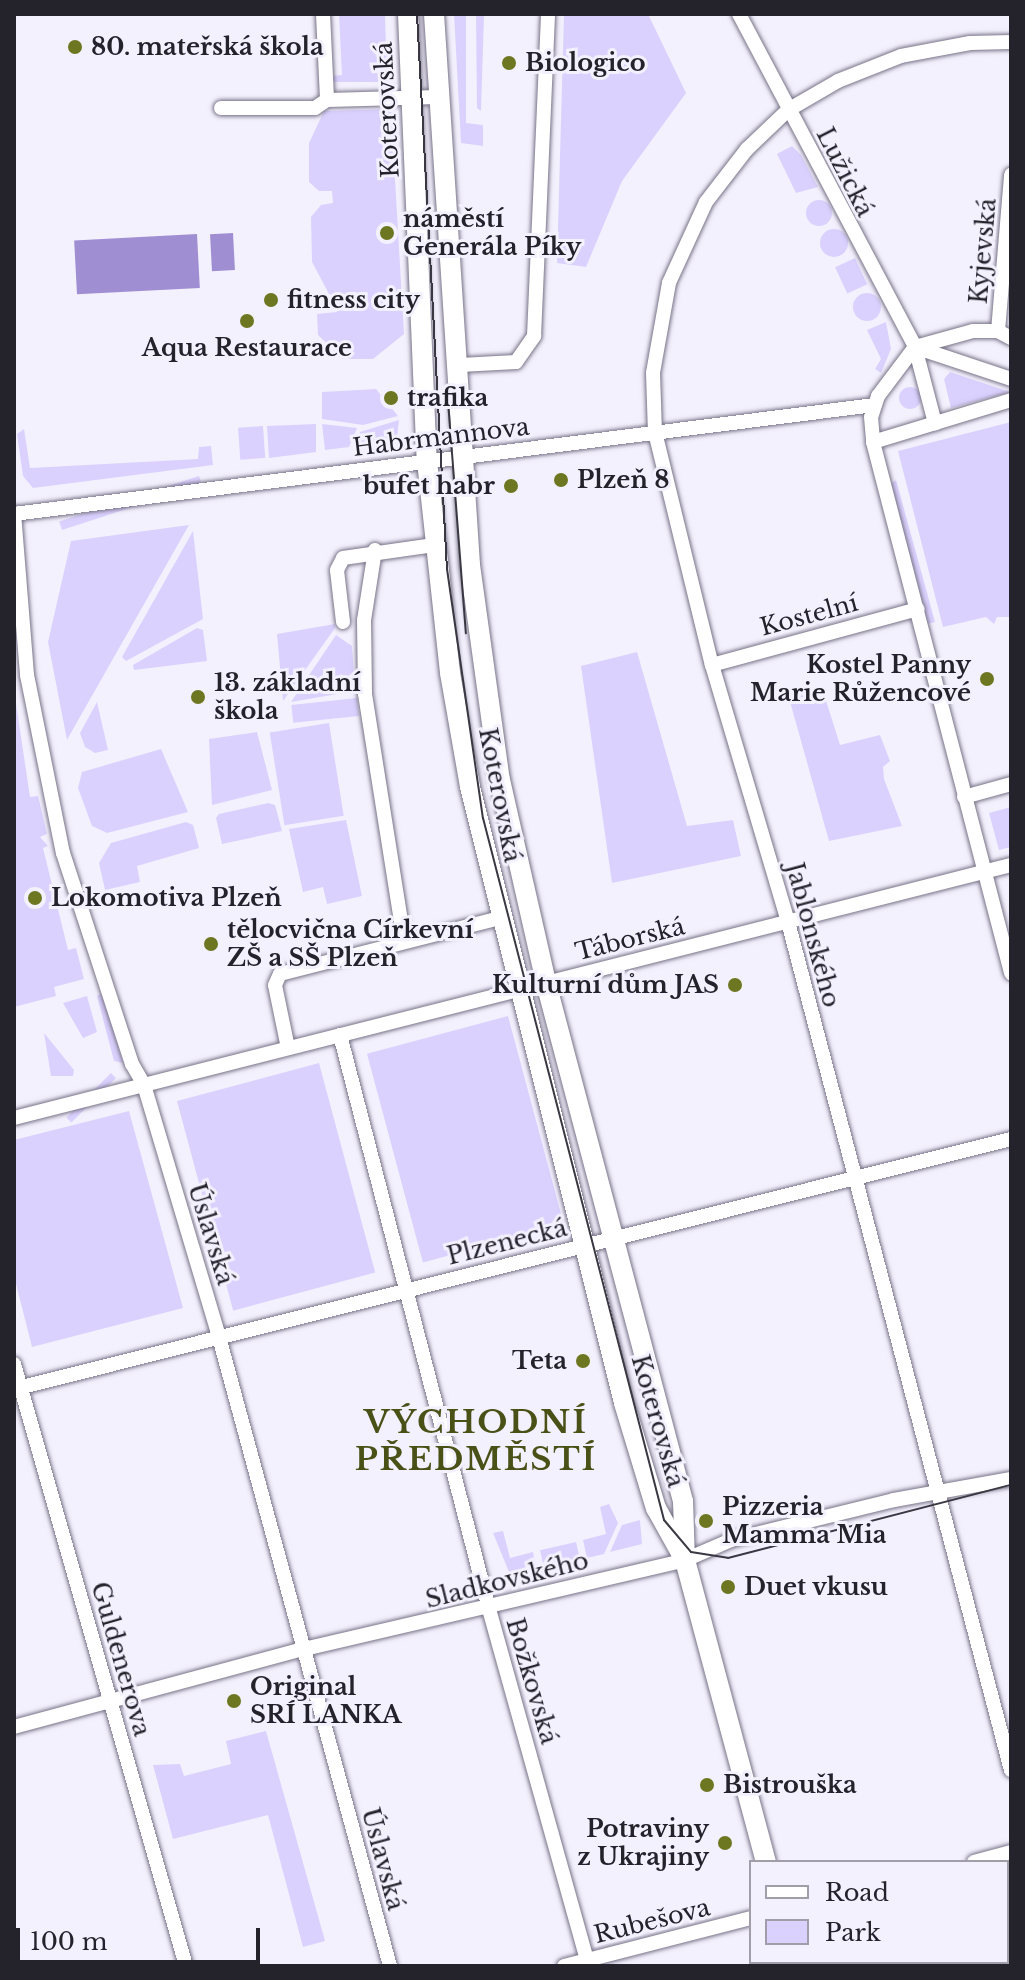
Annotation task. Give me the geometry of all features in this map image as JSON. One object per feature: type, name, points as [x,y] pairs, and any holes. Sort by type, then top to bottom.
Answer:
[{"type":"street","points":[[323,14],[327,100]]},
{"type":"street","name":"Koterovská","points":[[408,14],[427,461],[434,545],[470,787],[500,918],[584,1246],[656,1508],[685,1560]]},
{"type":"street","name":"Koterovská","points":[[434,14],[446,259],[460,365],[464,458],[485,698],[546,983],[683,1501],[685,1560],[765,1860]]},
{"type":"street","points":[[460,365],[516,362],[534,336],[548,14]]},
{"type":"street","name":"Lužická","points":[[739,14],[915,347],[935,423]]},
{"type":"street","name":"Jablonského","points":[[1011,42],[970,43],[901,56],[838,81],[788,110],[764,133],[706,202],[669,283],[653,373],[655,432],[712,665],[788,922],[1011,1770]]},
{"type":"street","points":[[221,108],[315,108],[327,100],[438,97]]},
{"type":"street","name":"Kyjevská","points":[[1004,334],[1011,175]]},
{"type":"street","points":[[1004,334],[973,331],[915,347],[874,405],[873,442],[1011,973]]},
{"type":"street","points":[[915,347],[1011,379]]},
{"type":"street","points":[[873,442],[1011,400]]},
{"type":"street","name":"Habrmannova","points":[[14,513],[874,405]]},
{"type":"street","name":"Úslavská","points":[[14,513],[27,675],[53,815],[132,1064],[144,1085],[219,1337],[390,1966]]},
{"type":"street","points":[[343,622],[339,563],[350,554],[434,545]]},
{"type":"street","points":[[375,550],[364,620],[365,694],[404,941]]},
{"type":"street","name":"Kostelní","points":[[712,665],[918,609]]},
{"type":"street","points":[[964,797],[1011,784]]},
{"type":"street","name":"Táborská","points":[[14,1118],[1011,865]]},
{"type":"street","points":[[288,1048],[275,985],[280,974],[500,918]]},
{"type":"street","name":"Božkovská","points":[[340,1035],[445,1445],[588,1963]]},
{"type":"street","name":"Plzenecká","points":[[17,1388],[1011,1139]]},
{"type":"street","name":"Guldenerova","points":[[14,1364],[17,1388],[186,1966]]},
{"type":"street","name":"Sladkovského","points":[[14,1727],[304,1649],[489,1609],[685,1560],[731,1540],[894,1500],[939,1495],[1011,1479]]},
{"type":"street","points":[[981,1860],[1011,1852]]},
{"type":"street","name":"Rubešova","points":[[564,1966],[588,1963],[749,1919]]},
{"type":"green space","points":[[339,14],[385,14],[387,82],[332,82],[332,76],[342,75]]},
{"type":"green space","points":[[454,14],[466,14],[466,123],[483,125],[483,146],[461,143]]},
{"type":"green space","points":[[476,14],[484,14],[481,111],[477,108]]},
{"type":"green space","points":[[564,14],[648,14],[686,93],[622,181],[586,267],[557,263]]},
{"type":"green space","points":[[391,109],[404,334],[373,359],[343,359],[318,335],[317,314],[337,312],[337,296],[329,294],[312,262],[311,217],[321,205],[333,203],[332,191],[319,191],[309,182],[309,143],[324,111]]},
{"type":"green space","points":[[792,146],[801,155],[818,187],[796,193],[777,154]]},
{"type":"green space","points":[[819,200],[829,203],[832,213],[829,223],[819,226],[809,223],[806,213],[809,203]]},
{"type":"green space","points":[[834,229],[844,233],[848,243],[844,253],[834,257],[824,253],[820,243],[824,233]]},
{"type":"green space","points":[[855,258],[867,284],[847,294],[835,267]]},
{"type":"green space","points":[[867,293],[877,297],[881,307],[877,317],[867,321],[857,317],[853,307],[857,297]]},
{"type":"green space","points":[[886,322],[891,349],[881,373],[875,369],[881,359],[867,330]]},
{"type":"green space","points":[[950,372],[1010,392],[951,408],[944,379]]},
{"type":"green space","points":[[906,387],[914,387],[921,398],[914,409],[906,409],[899,402],[899,394]]},
{"type":"green space","points":[[376,389],[398,416],[363,425],[322,419],[322,392]]},
{"type":"green space","points":[[399,420],[397,437],[357,447],[360,432]]},
{"type":"green space","points":[[1011,422],[1011,617],[997,617],[994,624],[986,617],[943,627],[898,451]]},
{"type":"green space","points":[[316,424],[316,452],[269,458],[267,426]]},
{"type":"green space","points":[[322,424],[357,428],[349,447],[325,450]]},
{"type":"green space","points":[[263,426],[265,458],[240,460],[238,428]]},
{"type":"green space","points":[[24,429],[30,468],[198,459],[199,447],[211,446],[213,465],[33,488],[23,476],[17,434]]},
{"type":"green space","points":[[199,476],[202,485],[62,530],[59,521]]},
{"type":"green space","points":[[896,480],[935,622],[927,624],[890,484]]},
{"type":"green space","points":[[189,525],[67,740],[48,642],[71,541]]},
{"type":"green space","points":[[193,531],[203,619],[126,661],[122,657]]},
{"type":"green space","points":[[335,624],[335,628],[283,701],[277,634]]},
{"type":"green space","points":[[197,628],[203,630],[207,661],[134,670],[133,665]]},
{"type":"green space","points":[[336,635],[352,646],[355,691],[291,702]]},
{"type":"green space","points":[[637,652],[687,826],[733,820],[741,856],[612,883],[581,666]]},
{"type":"green space","name":"Lokomotiva Plzeň","points":[[14,690],[30,797],[38,796],[47,834],[40,837],[48,846],[43,848],[68,950],[76,948],[84,979],[54,987],[56,996],[14,1007]]},
{"type":"green space","points":[[823,691],[840,745],[880,735],[890,761],[883,767],[884,779],[902,826],[829,841],[789,698]]},
{"type":"green space","points":[[357,698],[359,716],[293,723],[291,705]]},
{"type":"green space","points":[[97,702],[108,750],[95,753],[85,747],[80,733]]},
{"type":"green space","points":[[329,723],[344,816],[284,825],[270,732]]},
{"type":"green space","points":[[257,732],[272,790],[212,805],[209,739]]},
{"type":"green space","points":[[161,749],[188,812],[107,833],[92,826],[78,788],[82,772]]},
{"type":"green space","points":[[268,803],[275,805],[282,831],[222,844],[216,818],[219,814]]},
{"type":"green space","points":[[1011,807],[1011,847],[999,850],[989,813]]},
{"type":"green space","points":[[346,820],[362,896],[327,904],[323,887],[303,892],[289,829]]},
{"type":"green space","points":[[186,822],[193,825],[199,848],[137,866],[140,882],[105,890],[99,863],[111,843]]},
{"type":"green space","points":[[103,992],[123,1063],[114,1061],[97,996]]},
{"type":"green space","points":[[87,996],[97,1032],[83,1038],[63,1003]]},
{"type":"green space","points":[[508,1016],[564,1225],[423,1262],[367,1054]]},
{"type":"green space","points":[[44,1033],[74,1070],[73,1076],[51,1076]]},
{"type":"green space","points":[[319,1063],[375,1273],[233,1311],[177,1101]]},
{"type":"green space","points":[[111,1073],[116,1078],[71,1122],[66,1118]]},
{"type":"green space","points":[[129,1111],[183,1308],[32,1347],[14,1276],[14,1140]]},
{"type":"green space","points":[[609,1504],[618,1523],[604,1554],[587,1558],[583,1540],[606,1534],[600,1507]]},
{"type":"green space","points":[[640,1520],[642,1544],[610,1552],[622,1525]]},
{"type":"green space","points":[[503,1531],[510,1558],[533,1552],[537,1571],[511,1577],[493,1533]]},
{"type":"green space","points":[[576,1542],[580,1560],[544,1568],[540,1550]]},
{"type":"green space","points":[[266,1731],[325,1941],[303,1947],[268,1815],[173,1839],[153,1765],[180,1764],[184,1776],[231,1764],[226,1741]]},
{"type":"shaded area","points":[[233,233],[235,270],[212,271],[210,234]]},
{"type":"shaded area","points":[[197,234],[200,288],[77,294],[74,240]]},
{"type":"tram line","points":[[417,14],[447,569],[483,818],[664,1520],[691,1552],[728,1558],[1011,1485]]},
{"type":"tram line","points":[[448,401],[466,633]]},
{"type":"place","name":"80. mateřská škola","points":[[75,47]]},
{"type":"place","name":"Biologico","points":[[509,63]]},
{"type":"place","name":"náměstí Generála Píky","points":[[387,233]]},
{"type":"place","name":"fitness city","points":[[271,300]]},
{"type":"place","name":"Aqua Restaurace","points":[[247,321]]},
{"type":"place","name":"trafika","points":[[391,398]]},
{"type":"place","name":"Plzeň 8","points":[[561,480]]},
{"type":"place","name":"bufet habr","points":[[511,486]]},
{"type":"place","name":"Kostel Panny Marie Růžencové","points":[[987,679]]},
{"type":"place","name":"13. základní škola","points":[[198,697]]},
{"type":"place","name":"Lokomotiva Plzeň","points":[[35,898]]},
{"type":"place","name":"tělocvična Církevní ZŠ a SŠ Plzeň","points":[[211,944]]},
{"type":"place","name":"Kulturní dům JAS","points":[[735,985]]},
{"type":"place","name":"Teta","points":[[583,1361]]},
{"type":"place","name":"Pizzeria Mamma Mia","points":[[706,1521]]},
{"type":"place","name":"Duet vkusu","points":[[728,1587]]},
{"type":"place","name":"Original SRÍ LANKA","points":[[234,1701]]},
{"type":"place","name":"Bistrouška","points":[[707,1785]]},
{"type":"place","name":"Potraviny z Ukrajiny","points":[[725,1843]]},
{"type":"district","name":"VÝCHODNÍ PŘEDMĚSTÍ","points":[[476,1442]]}]
